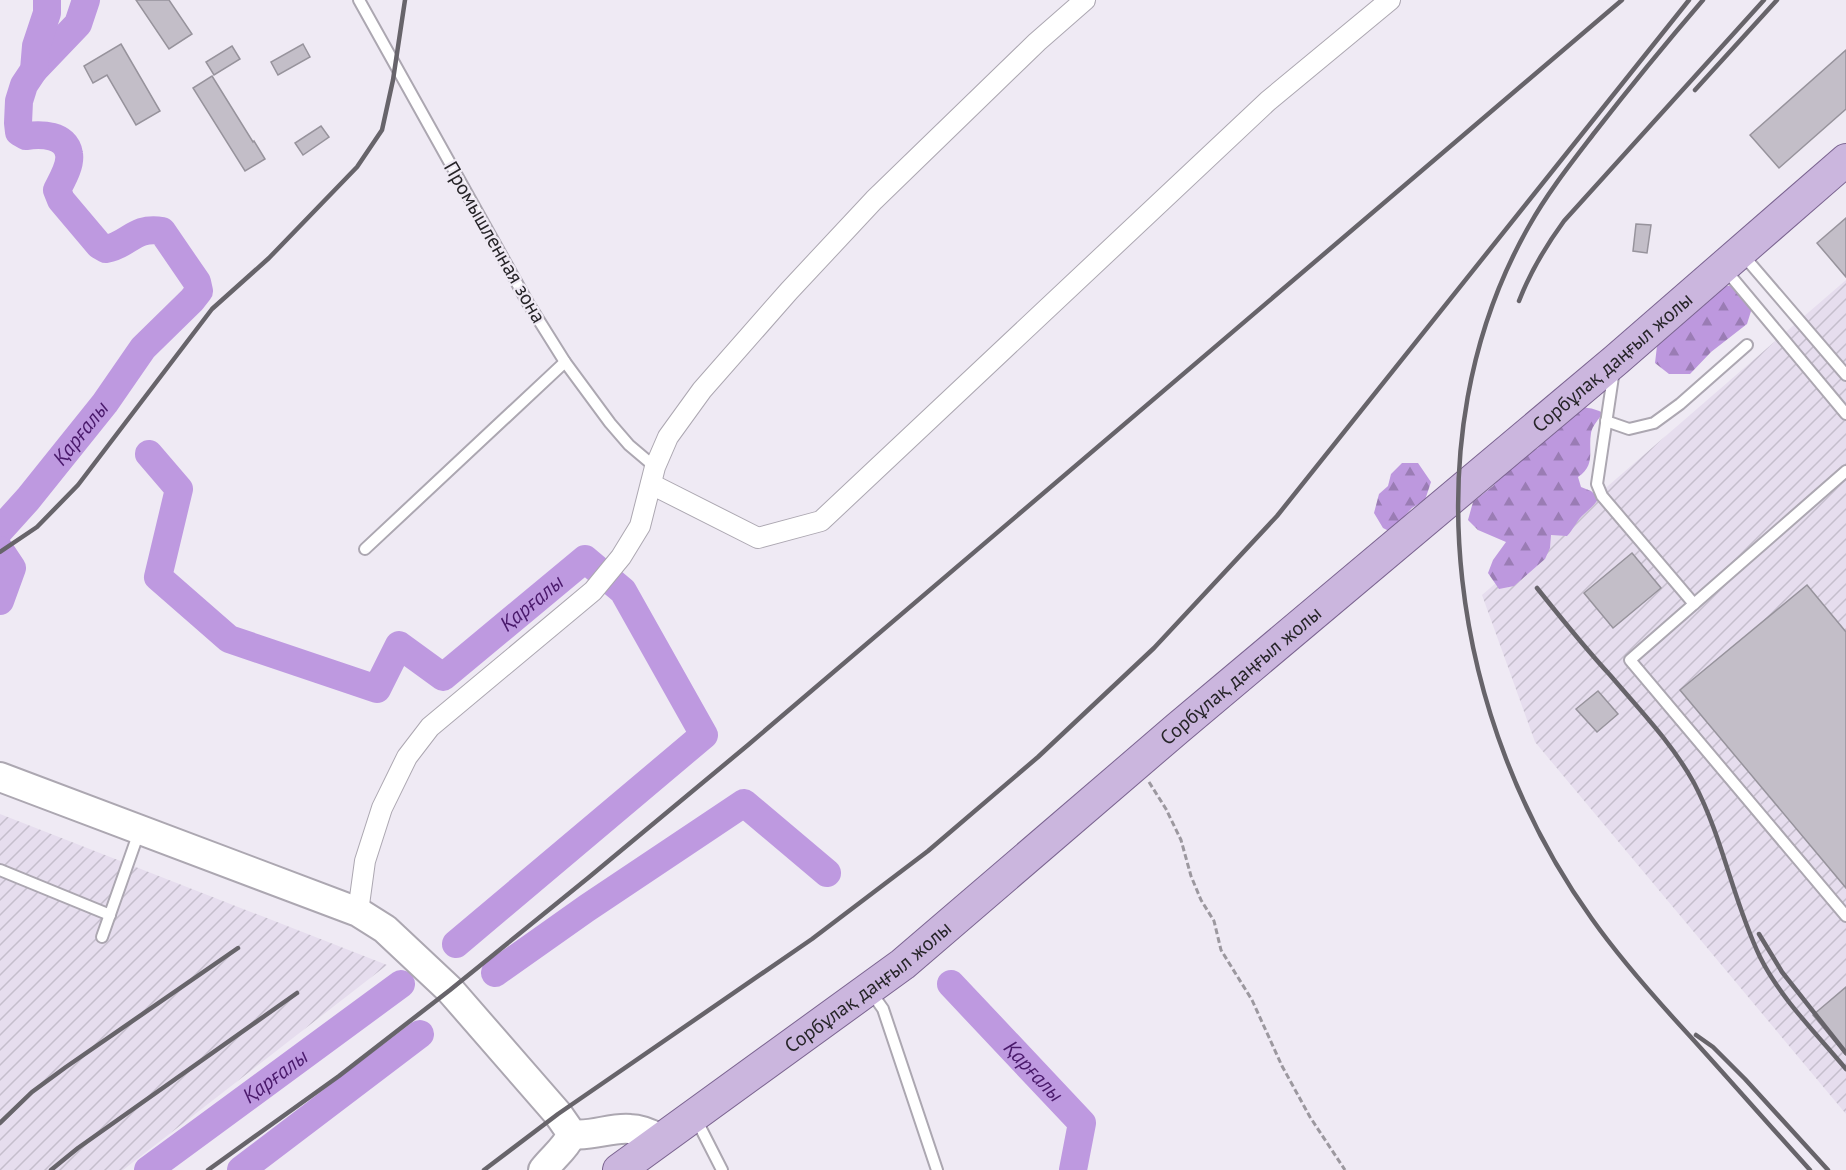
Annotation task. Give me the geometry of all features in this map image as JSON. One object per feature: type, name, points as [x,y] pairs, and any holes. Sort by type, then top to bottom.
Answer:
[{"type":"main road","name":"Сорбұлақ даңғыл жолы","points":[[619,1170],[903,964],[1137,763],[1616,360],[1846,160]]},
{"type":"street","points":[[358,912],[365,861],[382,808],[407,757],[430,727],[593,591],[621,558],[640,526],[653,475],[668,437],[702,390],[882,192],[1037,42],[1085,0]]},
{"type":"street","points":[[653,475],[759,538],[821,521],[1268,101],[1390,0]]},
{"type":"street","points":[[5,779],[358,912],[385,928],[450,990],[558,1114],[572,1134],[581,1135],[628,1128],[642,1130],[662,1139]]},
{"type":"street","points":[[543,1170],[567,1146],[572,1134]]},
{"type":"lane","name":"Промышленная зона","points":[[359,0],[528,303],[565,362],[653,475]]},
{"type":"lane","points":[[1731,258],[1846,375]]},
{"type":"lane","points":[[1731,258],[1846,414]]},
{"type":"lane","points":[[1606,421],[1629,429],[1654,423],[1680,404],[1747,345]]},
{"type":"lane","points":[[1616,360],[1597,484],[1602,496],[1694,604]]},
{"type":"lane","points":[[366,549],[565,362]]},
{"type":"lane","points":[[1846,471],[1630,660],[1846,916]]},
{"type":"lane","points":[[102,937],[140,829]]},
{"type":"lane","points":[[0,870],[110,915]]},
{"type":"lane","points":[[869,990],[883,1010],[937,1170]]},
{"type":"lane","points":[[694,1117],[722,1170]]},
{"type":"path","points":[[1137,763],[1166,809],[1181,840],[1191,876],[1214,921],[1221,950],[1252,1000],[1282,1066],[1310,1117],[1345,1170]]},
{"type":"shaded area","points":[[1846,280],[1846,1114],[1535,742],[1482,595]]},
{"type":"shaded area","points":[[0,814],[387,965],[123,1170],[0,1170]]},
{"type":"green space","points":[[1733,285],[1752,308],[1747,324],[1711,352],[1690,374],[1669,374],[1655,363],[1657,346],[1672,328],[1701,307],[1721,287]]},
{"type":"green space","points":[[1572,405],[1603,413],[1592,430],[1589,463],[1578,477],[1581,487],[1591,491],[1599,498],[1567,536],[1551,535],[1550,548],[1545,559],[1514,586],[1499,589],[1488,573],[1493,560],[1506,542],[1478,530],[1468,520],[1473,502],[1493,486],[1506,470],[1526,454],[1538,448],[1545,432]]},
{"type":"green space","points":[[1402,463],[1418,463],[1431,482],[1425,500],[1412,508],[1399,522],[1393,533],[1383,528],[1374,513],[1379,494],[1388,486],[1391,474]]},
{"type":"building","points":[[136,0],[169,0],[192,34],[169,49]]},
{"type":"building","points":[[121,44],[160,111],[136,125],[107,75],[93,83],[84,66]]},
{"type":"building","points":[[303,44],[310,57],[278,75],[271,62]]},
{"type":"building","points":[[232,46],[240,59],[214,75],[206,62]]},
{"type":"building","points":[[1846,50],[1846,109],[1779,168],[1750,135]]},
{"type":"building","points":[[212,76],[265,159],[245,171],[193,88]]},
{"type":"building","points":[[321,126],[329,137],[303,155],[295,143]]},
{"type":"building","points":[[1846,218],[1846,277],[1817,243]]},
{"type":"building","points":[[1636,224],[1651,225],[1647,253],[1633,251]]},
{"type":"building","points":[[1632,553],[1661,588],[1613,628],[1584,593]]},
{"type":"building","points":[[1807,585],[1846,632],[1846,888],[1680,690]]},
{"type":"building","points":[[1598,691],[1618,714],[1597,732],[1576,709]]},
{"type":"building","points":[[1846,987],[1846,1055],[1813,1015]]},
{"type":"waterway","name":"Қарғалы","points":[[0,530],[28,499],[105,403],[143,348],[199,291],[197,282],[162,231],[152,230],[138,233],[121,244],[106,249],[99,245],[61,200],[57,190],[69,163],[67,147],[63,142],[52,137],[26,136],[19,132],[19,101],[24,85],[34,70],[36,46],[47,13],[47,0]]},
{"type":"waterway","points":[[34,70],[78,24],[86,0]]},
{"type":"waterway","name":"Қарғалы","points":[[149,454],[179,489],[158,577],[229,639],[377,689],[399,645],[443,677],[585,559],[623,591],[704,735],[456,944]]},
{"type":"waterway","name":"Қарғалы","points":[[0,550],[12,568],[0,601]]},
{"type":"waterway","name":"Қарғалы","points":[[495,973],[587,908],[744,803],[827,873]]},
{"type":"waterway","name":"Қарғалы","points":[[148,1170],[401,984]]},
{"type":"waterway","name":"Қарғалы","points":[[951,984],[1082,1123],[1073,1170]]},
{"type":"waterway","name":"Қарғалы","points":[[241,1170],[420,1034]]},
{"type":"railway","points":[[0,552],[37,527],[78,485],[212,309],[269,258],[357,167],[382,130],[393,80],[405,0]]},
{"type":"railway","points":[[208,1170],[339,1076],[588,878],[748,745],[1622,0]]},
{"type":"railway","points":[[484,1170],[558,1114],[812,939],[928,851],[1038,757],[1154,648],[1277,516],[1689,0]]},
{"type":"railway","points":[[1703,0],[1621,98],[1552,189],[1529,226],[1491,309],[1468,397],[1458,488],[1462,580],[1478,670],[1506,759],[1544,842],[1592,919],[1626,964],[1810,1170]]},
{"type":"railway","points":[[1519,301],[1539,259],[1564,221],[1764,0]]},
{"type":"railway","points":[[1695,90],[1777,0]]},
{"type":"railway","points":[[1537,588],[1655,727],[1685,768],[1713,826],[1742,914],[1768,972],[1811,1029],[1846,1069]]},
{"type":"railway","points":[[1759,934],[1782,972],[1846,1053]]},
{"type":"railway","points":[[0,1123],[32,1092],[238,948]]},
{"type":"railway","points":[[51,1170],[78,1148],[297,993]]},
{"type":"railway","points":[[1696,1035],[1713,1047],[1745,1079],[1828,1170]]}]
